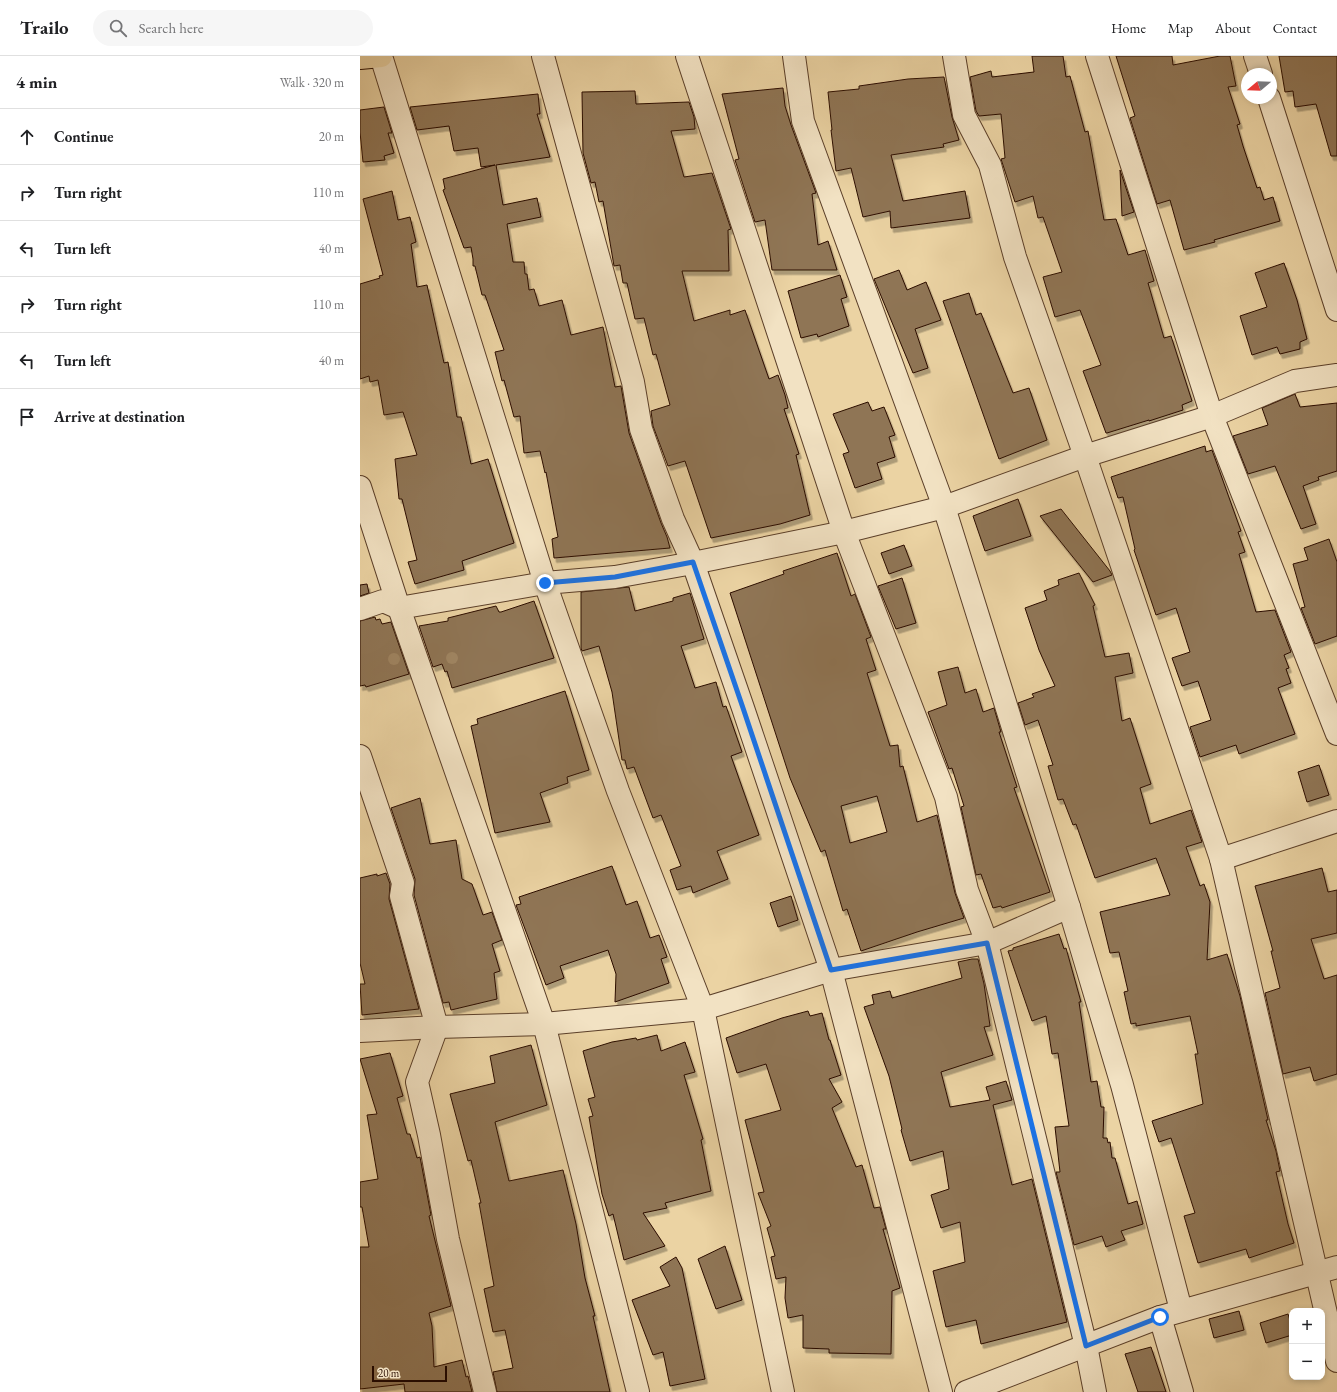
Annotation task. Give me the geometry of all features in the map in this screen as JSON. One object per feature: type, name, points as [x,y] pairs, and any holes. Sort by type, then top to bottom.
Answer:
[{"type":"main road","points":[[360,58],[381,56]]},
{"type":"street","points":[[381,56],[545,583],[618,791],[703,1009],[783,1392]]},
{"type":"street","points":[[543,56],[633,382],[642,429],[673,519],[693,562],[831,970],[941,1392]]},
{"type":"street","points":[[687,56],[844,532],[946,797],[967,890],[987,943],[1086,1346],[1095,1392]]},
{"type":"street","points":[[794,56],[803,121],[944,507],[1069,907],[1124,1093],[1181,1310]]},
{"type":"street","points":[[954,56],[964,115],[990,165],[1015,257],[1086,456],[1221,859],[1327,1270],[1337,1361]]},
{"type":"street","points":[[1097,56],[1212,416],[1337,734]]},
{"type":"street","points":[[1255,56],[1259,68]]},
{"type":"street","points":[[1271,104],[1337,310]]},
{"type":"street","points":[[360,608],[383,601],[399,608],[545,583],[615,577],[844,532],[944,507],[1086,456],[1212,416],[1295,381],[1337,375]]},
{"type":"street","points":[[360,488],[399,608],[544,1024],[638,1392]]},
{"type":"street","points":[[360,756],[403,883],[401,896],[437,1027],[417,1082],[429,1135],[448,1239],[485,1392]]},
{"type":"street","points":[[1221,859],[1337,821]]},
{"type":"street","points":[[360,1031],[544,1024],[703,1009],[831,970],[987,943],[1069,907]]},
{"type":"street","points":[[966,1392],[1160,1317],[1327,1270]]},
{"type":"street","points":[[1160,1317],[1182,1392]]},
{"type":"building","points":[[1032,56],[1063,56],[1066,77],[1070,76],[1085,132],[1088,131],[1104,220],[1116,219],[1128,255],[1145,250],[1154,281],[1148,283],[1164,338],[1171,336],[1192,401],[1182,405],[1183,410],[1106,433],[1083,371],[1101,365],[1080,310],[1055,317],[1043,277],[1062,272],[1043,217],[1038,218],[1033,196],[1015,202],[1001,159],[1005,158],[1001,114],[979,116],[976,111],[970,77],[991,71],[992,77],[1034,72]]},
{"type":"building","points":[[1116,56],[1172,56],[1173,65],[1220,56],[1230,56],[1236,86],[1228,87],[1240,124],[1237,125],[1243,146],[1257,188],[1260,187],[1264,200],[1273,197],[1280,221],[1214,240],[1215,242],[1184,250],[1170,200],[1157,204],[1130,118],[1135,116]]},
{"type":"building","points":[[1279,56],[1337,56],[1337,156],[1331,156],[1316,104],[1295,107],[1293,91],[1285,92]]},
{"type":"building","points":[[944,77],[952,117],[959,140],[943,144],[944,147],[891,155],[903,201],[965,191],[970,218],[891,228],[890,211],[863,217],[851,168],[836,171],[828,92],[859,89],[859,86],[908,79]]},
{"type":"building","points":[[783,88],[785,106],[816,193],[812,194],[818,245],[828,241],[837,270],[772,270],[765,220],[755,222],[735,160],[739,159],[722,94]]},
{"type":"building","points":[[635,91],[636,104],[689,102],[694,117],[695,129],[671,131],[684,177],[712,173],[731,229],[728,230],[729,271],[682,271],[694,321],[730,310],[730,315],[745,310],[769,379],[778,375],[785,395],[788,408],[784,409],[799,454],[796,455],[810,515],[780,524],[711,538],[685,461],[668,466],[653,426],[651,411],[670,405],[656,354],[653,355],[644,318],[635,319],[627,283],[623,283],[620,265],[614,266],[603,201],[599,202],[595,182],[591,183],[583,153],[582,92]]},
{"type":"building","points":[[538,94],[540,114],[537,114],[550,157],[496,165],[503,205],[537,198],[541,217],[507,224],[513,262],[524,262],[529,290],[534,289],[539,306],[562,300],[571,335],[603,327],[615,387],[621,386],[629,433],[670,548],[554,558],[552,539],[558,537],[546,472],[545,473],[540,451],[524,453],[520,416],[514,417],[504,380],[502,381],[495,352],[504,350],[485,295],[482,295],[475,266],[473,266],[471,247],[464,248],[443,190],[445,189],[443,179],[495,165],[481,167],[478,148],[454,151],[449,126],[417,130],[410,107]]},
{"type":"building","points":[[384,107],[392,133],[388,133],[394,153],[384,156],[385,160],[363,162],[360,132],[360,110]]},
{"type":"building","points":[[1120,170],[1134,212],[1122,216]]},
{"type":"building","points":[[392,191],[398,220],[410,217],[416,242],[411,244],[417,287],[427,285],[444,363],[448,362],[457,417],[461,417],[471,464],[488,459],[514,543],[462,561],[464,570],[415,584],[408,562],[417,560],[402,499],[399,499],[395,459],[417,455],[403,412],[384,415],[378,380],[370,382],[369,376],[360,379],[360,284],[380,278],[379,276],[383,275],[363,199]]},
{"type":"building","points":[[1284,263],[1297,300],[1307,339],[1300,342],[1300,349],[1280,354],[1277,347],[1252,355],[1240,316],[1267,307],[1255,273]]},
{"type":"building","points":[[899,270],[907,290],[926,282],[941,320],[915,329],[928,368],[913,373],[874,279]]},
{"type":"building","points":[[840,275],[847,297],[841,299],[849,326],[818,337],[817,334],[801,338],[788,291]]},
{"type":"building","points":[[969,293],[976,315],[981,313],[1013,393],[1029,388],[1047,440],[999,459],[943,301]]},
{"type":"building","points":[[1295,394],[1300,407],[1337,403],[1337,471],[1318,477],[1319,480],[1303,486],[1316,524],[1301,529],[1275,466],[1248,474],[1233,436],[1268,425],[1262,408]]},
{"type":"building","points":[[868,402],[872,411],[884,407],[895,435],[889,437],[895,457],[877,463],[882,479],[855,488],[843,454],[849,452],[833,414]]},
{"type":"building","points":[[1205,446],[1206,452],[1212,450],[1241,531],[1238,532],[1245,552],[1239,554],[1256,612],[1275,610],[1291,652],[1284,655],[1289,668],[1286,669],[1291,683],[1278,688],[1295,734],[1239,754],[1236,745],[1200,757],[1190,727],[1211,720],[1198,681],[1182,686],[1172,658],[1190,652],[1176,608],[1156,615],[1134,550],[1123,497],[1118,498],[1111,477]]},
{"type":"building","points":[[1018,499],[1031,536],[985,551],[973,516]]},
{"type":"building","points":[[1061,509],[1112,575],[1093,582],[1040,516]]},
{"type":"building","points":[[1329,539],[1337,562],[1337,636],[1315,644],[1301,608],[1305,607],[1293,564],[1308,560],[1304,548]]},
{"type":"building","points":[[904,545],[912,566],[889,574],[881,553]]},
{"type":"building","points":[[837,553],[851,596],[855,594],[871,637],[866,639],[876,670],[867,673],[890,746],[898,745],[900,767],[903,766],[917,822],[937,815],[955,893],[964,918],[861,951],[847,909],[843,911],[825,850],[821,852],[790,778],[730,593],[784,574],[783,571]],"holes":[[[877,796],[887,832],[850,843],[841,806]]]},
{"type":"building","points":[[1079,573],[1095,605],[1093,606],[1105,657],[1129,653],[1133,673],[1115,677],[1122,721],[1130,718],[1151,784],[1140,788],[1150,824],[1191,810],[1202,842],[1186,847],[1200,886],[1204,884],[1210,902],[1207,960],[1227,954],[1240,996],[1268,1120],[1266,1120],[1276,1151],[1280,1171],[1276,1172],[1294,1243],[1249,1258],[1246,1249],[1198,1263],[1184,1216],[1195,1213],[1171,1138],[1159,1142],[1152,1121],[1203,1104],[1195,1054],[1198,1054],[1190,1016],[1136,1026],[1136,1023],[1131,1024],[1124,992],[1128,991],[1119,952],[1110,953],[1100,912],[1170,895],[1156,858],[1095,878],[1076,824],[1073,825],[1063,799],[1058,800],[1048,766],[1053,765],[1038,720],[1025,725],[1018,703],[1034,697],[1032,694],[1055,686],[1039,650],[1025,608],[1047,600],[1044,591],[1059,585],[1058,580]]},
{"type":"building","points":[[902,578],[916,623],[896,629],[878,586]]},
{"type":"building","points":[[367,584],[369,593],[360,596],[360,585]]},
{"type":"building","points":[[629,587],[635,611],[673,601],[673,598],[690,593],[704,639],[681,646],[695,688],[716,682],[723,707],[726,706],[742,752],[731,756],[759,835],[717,851],[728,879],[693,893],[691,886],[677,890],[670,870],[681,866],[661,815],[653,818],[634,767],[627,769],[625,760],[622,760],[612,692],[599,646],[582,651],[581,648],[581,592]]},
{"type":"building","points":[[534,601],[554,658],[452,688],[447,671],[445,672],[442,664],[433,667],[419,626],[448,621],[448,618],[496,606],[499,612],[501,612]]},
{"type":"building","points":[[375,617],[376,620],[380,619],[382,624],[391,622],[409,674],[366,687],[365,685],[360,686],[360,621]]},
{"type":"building","points":[[958,667],[965,693],[976,689],[983,712],[994,708],[1001,732],[999,732],[1017,787],[1014,788],[1050,892],[1002,908],[1001,906],[993,908],[981,874],[976,875],[961,807],[964,806],[952,768],[949,769],[928,712],[947,705],[938,672]]},
{"type":"building","points":[[565,691],[589,770],[567,777],[568,783],[540,793],[550,822],[495,833],[471,726],[478,724],[477,719]]},
{"type":"building","points":[[1319,765],[1329,795],[1307,802],[1298,772]]},
{"type":"building","points":[[420,798],[430,844],[456,840],[462,879],[472,884],[483,915],[492,912],[502,940],[492,944],[500,971],[494,973],[497,999],[451,1010],[449,1002],[443,1003],[414,895],[415,879],[391,808]]},
{"type":"building","points":[[612,866],[626,905],[637,901],[650,938],[659,935],[667,957],[661,959],[669,983],[615,1002],[616,974],[608,950],[560,966],[564,978],[546,985],[516,905],[521,904],[519,897]]},
{"type":"building","points":[[1322,868],[1328,892],[1337,890],[1337,933],[1311,939],[1324,979],[1337,975],[1337,1074],[1314,1081],[1310,1067],[1283,1074],[1265,993],[1280,988],[1271,951],[1273,951],[1255,886]]},
{"type":"building","points":[[386,873],[390,884],[389,899],[419,1009],[362,1015],[360,984],[365,984],[360,963],[360,878],[377,874],[377,876]]},
{"type":"building","points":[[791,896],[798,920],[778,927],[770,903]]},
{"type":"building","points":[[1059,934],[1064,949],[1066,948],[1081,1002],[1079,1002],[1091,1082],[1097,1081],[1101,1107],[1104,1107],[1103,1138],[1107,1138],[1108,1143],[1110,1142],[1112,1158],[1115,1158],[1128,1204],[1137,1201],[1143,1224],[1121,1231],[1125,1240],[1106,1247],[1102,1236],[1074,1245],[1056,1172],[1060,1172],[1055,1127],[1069,1126],[1058,1053],[1052,1054],[1046,1016],[1032,1021],[1008,951],[1013,950],[1013,948]]},
{"type":"building","points":[[978,959],[984,984],[990,1026],[984,1027],[993,1055],[941,1072],[950,1107],[990,1100],[986,1087],[1006,1081],[1012,1100],[993,1105],[1012,1185],[1032,1179],[1067,1322],[981,1344],[976,1320],[946,1327],[933,1271],[965,1262],[960,1222],[941,1228],[931,1195],[949,1189],[943,1151],[910,1161],[901,1130],[889,1076],[864,1007],[874,1004],[872,995],[890,991],[892,998],[962,978],[958,962]]},
{"type":"building","points":[[808,1011],[810,1016],[822,1013],[829,1040],[841,1075],[829,1079],[842,1102],[832,1108],[856,1167],[862,1165],[874,1208],[880,1207],[886,1229],[883,1229],[900,1288],[892,1291],[891,1354],[829,1353],[829,1349],[803,1348],[803,1315],[788,1318],[785,1298],[786,1277],[776,1279],[771,1257],[775,1256],[767,1228],[771,1226],[758,1193],[764,1192],[745,1120],[781,1110],[766,1064],[737,1073],[726,1038],[782,1018]]},
{"type":"building","points":[[657,1035],[661,1051],[685,1042],[695,1072],[684,1075],[703,1139],[701,1140],[711,1191],[665,1203],[667,1208],[643,1213],[665,1246],[624,1260],[613,1214],[609,1216],[602,1194],[589,1117],[593,1116],[588,1099],[595,1097],[583,1051],[612,1042],[636,1038],[637,1040]]},
{"type":"building","points":[[531,1045],[547,1105],[495,1122],[509,1181],[563,1170],[576,1224],[585,1278],[595,1316],[593,1316],[610,1392],[497,1392],[493,1372],[513,1368],[505,1330],[493,1332],[484,1289],[494,1286],[479,1203],[481,1203],[471,1160],[468,1161],[450,1094],[495,1083],[490,1056]]},
{"type":"building","points":[[390,1053],[403,1096],[397,1098],[407,1134],[410,1134],[417,1158],[420,1157],[431,1215],[429,1216],[451,1306],[429,1313],[432,1326],[434,1367],[462,1360],[466,1377],[468,1376],[472,1392],[405,1392],[404,1384],[360,1389],[360,1247],[369,1247],[362,1207],[360,1207],[360,1182],[378,1179],[367,1115],[377,1114],[360,1059]]},
{"type":"building","points":[[725,1246],[742,1300],[716,1309],[698,1259]]},
{"type":"building","points":[[676,1257],[682,1268],[705,1379],[670,1386],[663,1352],[653,1355],[632,1300],[670,1286],[660,1267]]},
{"type":"building","points":[[1239,1311],[1244,1330],[1214,1338],[1209,1319]]},
{"type":"building","points":[[1288,1314],[1289,1336],[1266,1343],[1260,1323]]},
{"type":"building","points":[[1151,1347],[1166,1392],[1138,1392],[1125,1354]]},
{"type":"route","points":[[545,583],[615,577],[693,562],[831,970],[987,943],[1086,1346],[1160,1317]]}]
